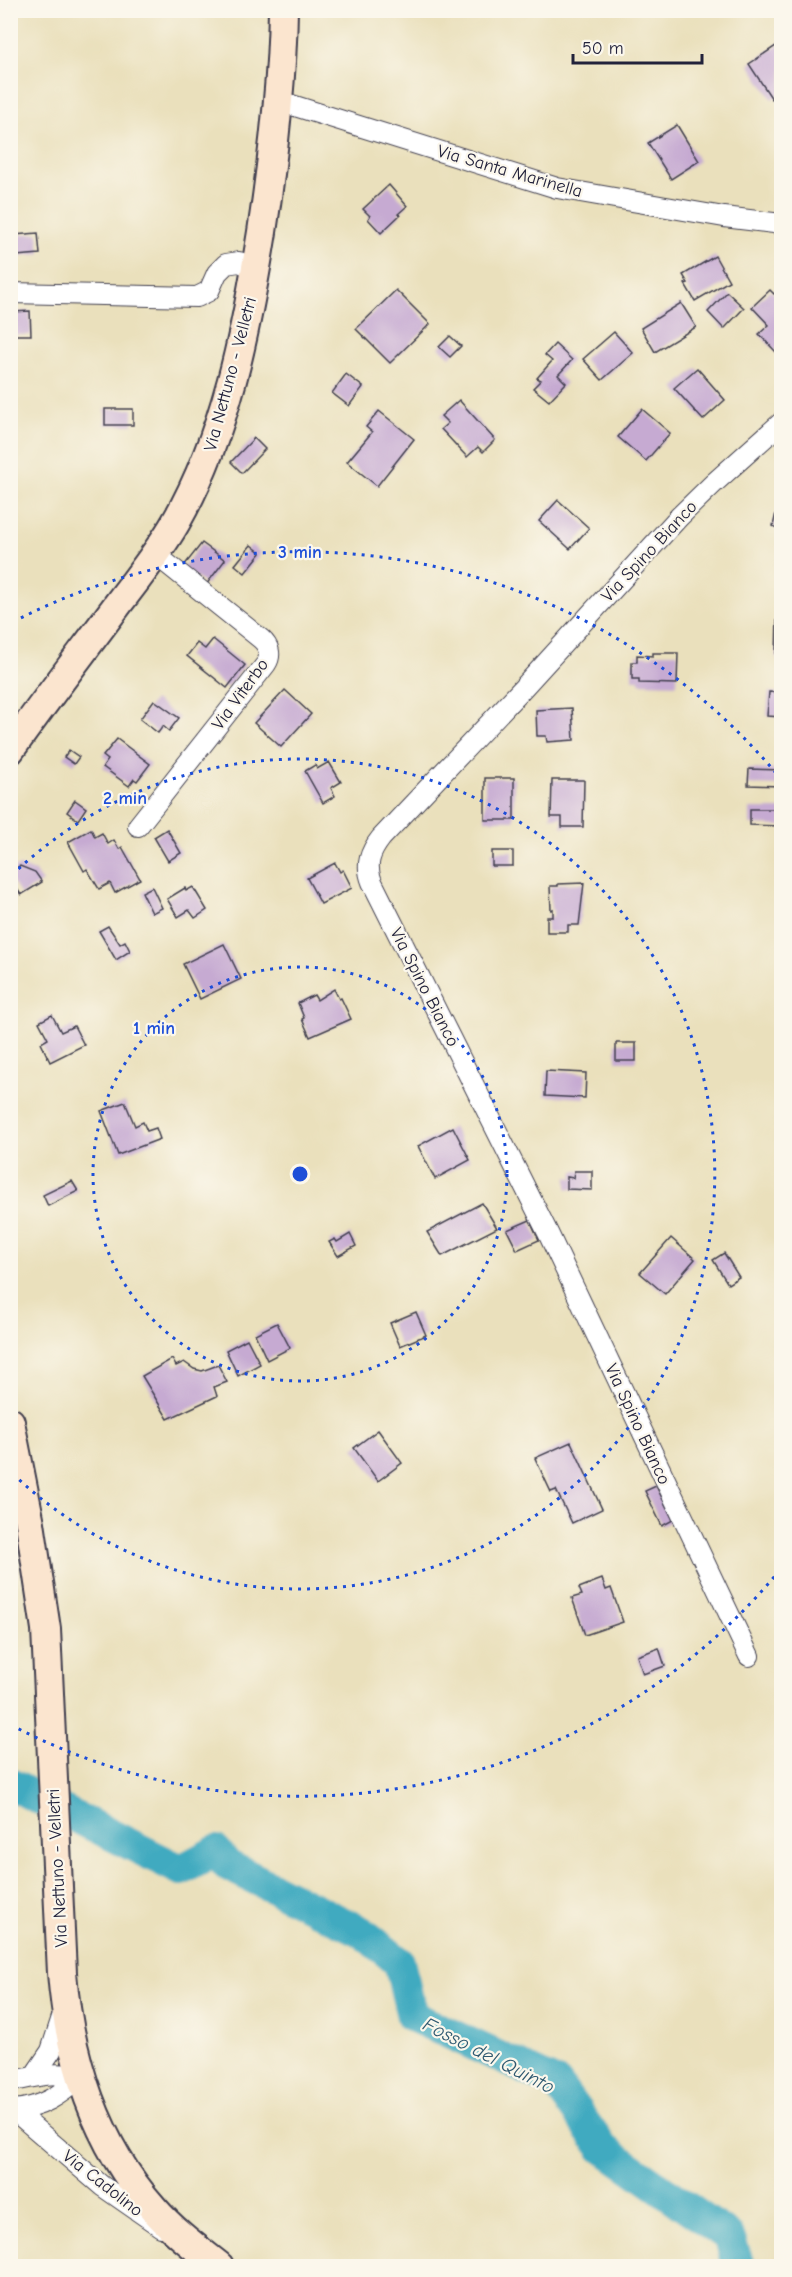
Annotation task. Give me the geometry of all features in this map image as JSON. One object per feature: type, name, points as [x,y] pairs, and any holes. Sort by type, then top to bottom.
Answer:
[{"type":"main road","name":"Via Nettuno - Velletri","points":[[10,750],[155,554],[188,500],[208,456],[237,357],[256,268],[275,144],[283,10]]},
{"type":"main road","name":"Via Nettuno - Velletri","points":[[10,1422],[30,1523],[46,1629],[65,2006],[81,2077],[105,2136],[129,2177],[164,2220],[209,2258]]},
{"type":"street","name":"Via Santa Marinella","points":[[279,101],[557,188],[724,217],[782,224]]},
{"type":"street","points":[[10,292],[197,297],[209,291],[217,273],[226,264],[239,262],[256,268]]},
{"type":"street","name":"Via Spino Bianco","points":[[749,1656],[548,1233],[372,882],[368,866],[373,849],[381,838],[523,688],[679,517],[782,422]]},
{"type":"street","name":"Via Viterbo","points":[[138,826],[270,656],[267,646],[261,639],[155,554]]},
{"type":"street","points":[[34,2076],[54,2043],[65,2006]]},
{"type":"street","points":[[10,2082],[56,2073],[81,2077]]},
{"type":"street","name":"Via Cadolino","points":[[12,2108],[30,2108],[46,2103],[81,2077]]},
{"type":"street","name":"Via Cadolino","points":[[12,2108],[120,2200],[209,2258]]},
{"type":"building","points":[[782,42],[782,93],[772,99],[749,64]]},
{"type":"building","points":[[677,125],[699,161],[671,179],[648,143]]},
{"type":"building","points":[[389,185],[407,206],[381,233],[368,219],[370,216],[363,209]]},
{"type":"building","points":[[38,233],[40,254],[16,256],[14,235]]},
{"type":"building","points":[[715,256],[729,281],[695,301],[685,284],[688,283],[683,275]]},
{"type":"building","points":[[782,288],[782,351],[779,349],[776,352],[759,334],[769,325],[752,307],[770,290],[774,294]]},
{"type":"building","points":[[396,290],[430,324],[390,363],[356,329]]},
{"type":"building","points":[[727,292],[744,308],[724,329],[708,312]]},
{"type":"building","points":[[681,303],[696,327],[655,352],[641,328]]},
{"type":"building","points":[[30,311],[31,335],[14,335],[13,312]]},
{"type":"building","points":[[614,332],[633,353],[602,380],[583,359]]},
{"type":"building","points":[[450,336],[461,346],[450,357],[439,347]]},
{"type":"building","points":[[555,344],[572,360],[558,375],[566,383],[549,401],[533,388],[541,380],[537,378],[552,361],[545,355]]},
{"type":"building","points":[[697,368],[725,400],[703,420],[674,388]]},
{"type":"building","points":[[346,374],[363,387],[349,406],[332,393]]},
{"type":"building","points":[[459,400],[495,440],[483,452],[478,447],[467,457],[441,429],[448,423],[441,416]]},
{"type":"building","points":[[105,409],[133,409],[133,425],[105,425]]},
{"type":"building","points":[[642,409],[670,433],[646,461],[618,437]]},
{"type":"building","points":[[379,411],[414,439],[377,486],[347,462],[372,432],[366,427]]},
{"type":"building","points":[[254,438],[265,449],[242,473],[231,462]]},
{"type":"building","points":[[558,500],[589,528],[570,549],[539,521]]},
{"type":"building","points":[[777,509],[782,510],[782,538],[778,537],[779,529],[773,526]]},
{"type":"building","points":[[202,543],[225,560],[206,585],[183,567]]},
{"type":"building","points":[[251,545],[261,553],[245,573],[235,565]]},
{"type":"building","points":[[777,611],[782,611],[782,658],[776,658]]},
{"type":"building","points":[[213,639],[245,665],[227,688],[187,656],[197,643],[205,649]]},
{"type":"building","points":[[653,653],[678,653],[677,684],[639,683],[639,679],[632,679],[632,662],[637,662],[637,655],[653,656]]},
{"type":"building","points":[[285,690],[311,714],[281,747],[254,723]]},
{"type":"building","points":[[769,692],[782,693],[782,717],[767,716]]},
{"type":"building","points":[[154,700],[179,718],[169,731],[163,726],[158,733],[140,719]]},
{"type":"building","points":[[572,708],[574,740],[547,742],[546,736],[537,736],[536,710]]},
{"type":"building","points":[[117,739],[150,764],[137,781],[134,779],[129,786],[103,767],[108,760],[103,756]]},
{"type":"building","points":[[69,750],[79,757],[74,764],[64,757]]},
{"type":"building","points":[[329,762],[341,782],[331,788],[335,796],[323,803],[305,771],[315,765],[317,769]]},
{"type":"building","points":[[749,769],[782,770],[782,786],[748,785]]},
{"type":"building","points":[[485,778],[514,778],[514,820],[485,820]]},
{"type":"building","points":[[552,780],[584,780],[583,827],[562,827],[562,817],[551,817]]},
{"type":"building","points":[[75,800],[86,808],[78,820],[67,812]]},
{"type":"building","points":[[750,809],[782,809],[782,826],[750,825]]},
{"type":"building","points":[[91,829],[95,837],[102,833],[108,844],[114,840],[119,849],[122,847],[140,879],[115,893],[110,883],[99,889],[87,869],[84,871],[68,842]]},
{"type":"building","points":[[167,829],[181,853],[168,861],[154,837]]},
{"type":"building","points":[[492,851],[513,851],[513,866],[492,866]]},
{"type":"building","points":[[10,861],[15,868],[20,866],[35,872],[42,882],[21,895],[10,878]]},
{"type":"building","points":[[335,863],[340,872],[343,870],[352,888],[321,904],[307,878]]},
{"type":"building","points":[[584,883],[579,925],[568,925],[568,932],[547,932],[547,917],[553,917],[550,886]]},
{"type":"building","points":[[152,887],[162,908],[152,913],[142,892]]},
{"type":"building","points":[[193,887],[207,910],[195,918],[189,910],[178,917],[167,899],[185,888],[186,891]]},
{"type":"building","points":[[108,926],[120,944],[125,941],[130,951],[116,960],[99,931]]},
{"type":"building","points":[[224,944],[241,979],[200,999],[183,964]]},
{"type":"building","points":[[334,989],[351,1019],[310,1037],[298,1003],[314,995],[317,1000]]},
{"type":"building","points":[[52,1015],[61,1032],[74,1026],[84,1045],[50,1062],[41,1043],[48,1039],[39,1022]]},
{"type":"building","points":[[616,1043],[636,1043],[636,1061],[616,1061]]},
{"type":"building","points":[[546,1071],[586,1073],[585,1098],[545,1096]]},
{"type":"building","points":[[125,1102],[135,1126],[143,1122],[147,1131],[156,1128],[160,1139],[118,1155],[101,1111]]},
{"type":"building","points":[[453,1127],[470,1160],[435,1179],[418,1146]]},
{"type":"building","points":[[574,1171],[592,1171],[592,1190],[567,1189],[567,1177],[573,1178]]},
{"type":"building","points":[[72,1181],[78,1191],[48,1206],[43,1195]]},
{"type":"building","points":[[482,1203],[497,1228],[442,1256],[427,1232]]},
{"type":"building","points":[[530,1220],[539,1240],[517,1250],[507,1230]]},
{"type":"building","points":[[350,1234],[356,1246],[338,1256],[329,1242],[335,1239],[337,1242]]},
{"type":"building","points":[[671,1238],[695,1259],[665,1294],[640,1273]]},
{"type":"building","points":[[724,1253],[739,1277],[728,1284],[713,1260]]},
{"type":"building","points":[[416,1312],[426,1335],[400,1346],[390,1323]]},
{"type":"building","points":[[277,1323],[290,1348],[267,1360],[255,1334]]},
{"type":"building","points":[[247,1339],[260,1364],[238,1376],[226,1350]]},
{"type":"building","points":[[172,1359],[176,1366],[184,1362],[202,1371],[218,1365],[227,1382],[214,1387],[217,1396],[168,1419],[142,1376]]},
{"type":"building","points":[[378,1430],[402,1463],[378,1481],[354,1448]]},
{"type":"building","points":[[571,1442],[602,1509],[572,1523],[556,1490],[551,1492],[535,1458]]},
{"type":"building","points":[[656,1486],[673,1520],[662,1526],[645,1491]]},
{"type":"building","points":[[602,1579],[606,1590],[611,1588],[623,1622],[585,1635],[572,1598],[582,1595],[579,1588]]},
{"type":"building","points":[[659,1648],[665,1666],[643,1674],[637,1656]]},
{"type":"waterway","name":"Fosso del Quinto","points":[[10,1784],[181,1870],[216,1851],[227,1865],[362,1932],[399,1962],[412,2016],[557,2084],[603,2148],[729,2237],[739,2266]]}]
